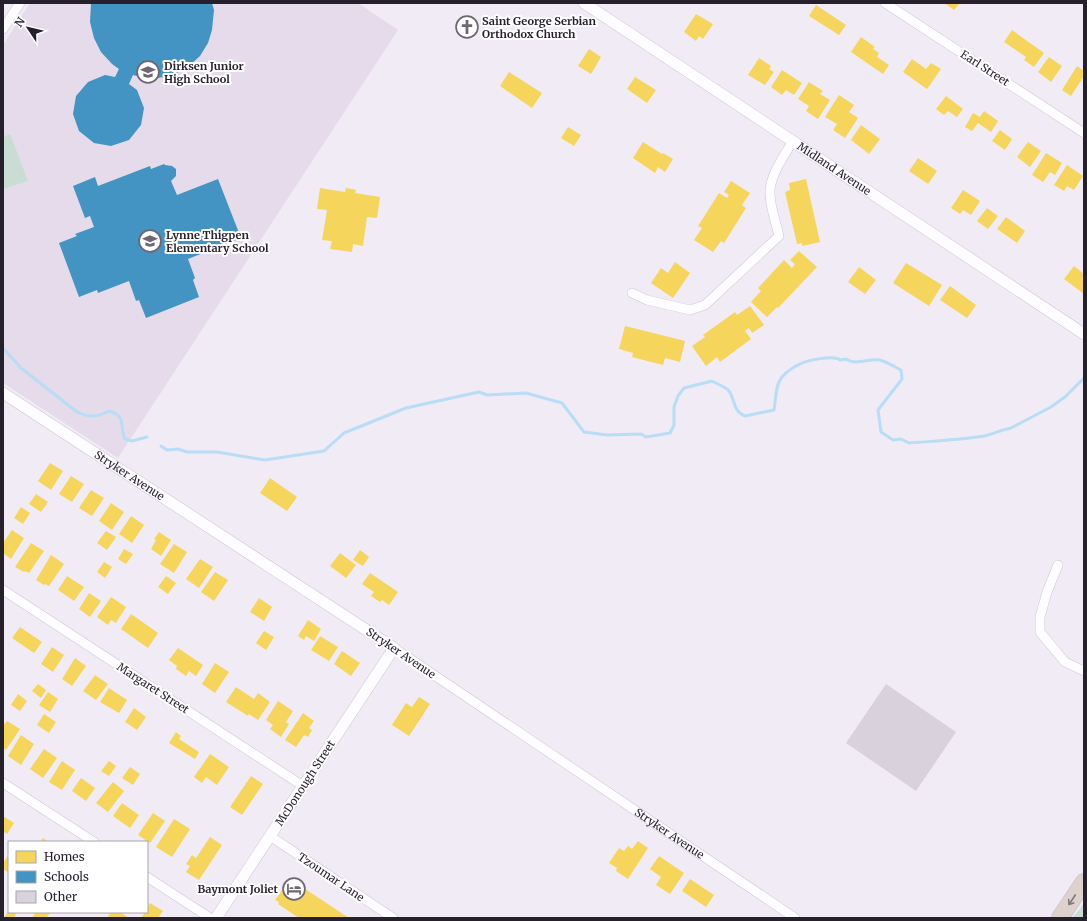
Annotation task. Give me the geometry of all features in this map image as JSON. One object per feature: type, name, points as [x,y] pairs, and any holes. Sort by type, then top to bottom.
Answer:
[{"type":"highway","points":[[1060,918],[1084,882]]},
{"type":"street","points":[[3,29],[20,3]]},
{"type":"street","name":"Midland Avenue","points":[[584,3],[1084,334]]},
{"type":"street","name":"Earl Street","points":[[885,3],[1084,133]]},
{"type":"street","points":[[632,293],[648,300],[690,310],[705,305],[779,236],[770,189],[778,166],[793,141]]},
{"type":"street","name":"Stryker Avenue","points":[[3,393],[394,648],[795,918]]},
{"type":"street","points":[[1058,565],[1047,592],[1040,617],[1040,632],[1065,662],[1084,671]]},
{"type":"street","name":"Margaret Street","points":[[3,590],[303,786]]},
{"type":"street","name":"McDonough Street","points":[[216,918],[394,648]]},
{"type":"street","points":[[3,783],[92,841]]},
{"type":"street","name":"Tzoumar Lane","points":[[270,836],[393,918]]},
{"type":"street","points":[[148,878],[210,918]]},
{"type":"shaded area","points":[[30,3],[358,3],[398,30],[118,458],[3,383],[3,45]]},
{"type":"green space","points":[[10,134],[28,181],[3,189],[3,137]]},
{"type":"green space","points":[[1084,904],[1084,918],[1072,918]]},
{"type":"building: Homes","points":[[944,3],[960,3],[954,10]]},
{"type":"building: Homes","points":[[816,5],[846,25],[839,35],[809,16]]},
{"type":"building: Homes","points":[[696,14],[713,24],[703,39],[699,36],[696,41],[684,32]]},
{"type":"building: Homes","points":[[1012,30],[1044,53],[1034,67],[1024,60],[1026,57],[1004,42]]},
{"type":"building: Homes","points":[[861,37],[875,47],[873,49],[879,53],[877,57],[889,65],[883,74],[851,52]]},
{"type":"building: Homes","points":[[589,49],[601,57],[591,74],[578,66]]},
{"type":"building: Homes","points":[[1049,57],[1062,66],[1051,82],[1038,72]]},
{"type":"building: Homes","points":[[759,58],[771,66],[769,69],[774,72],[765,85],[748,75]]},
{"type":"building: Homes","points":[[912,59],[926,69],[931,63],[941,69],[927,89],[903,72]]},
{"type":"building: Homes","points":[[1077,66],[1084,71],[1084,76],[1071,96],[1062,90]]},
{"type":"building: Homes","points":[[782,70],[802,83],[794,95],[786,90],[782,95],[771,87]]},
{"type":"building: Homes","points":[[509,72],[542,93],[532,108],[500,86]]},
{"type":"building: Homes","points":[[635,77],[656,90],[647,103],[627,89]]},
{"type":"building: Homes","points":[[809,82],[823,91],[820,94],[830,100],[818,119],[806,111],[809,106],[798,99]]},
{"type":"building: Homes","points":[[839,95],[854,105],[849,112],[858,118],[845,138],[833,130],[837,124],[825,117]]},
{"type":"building: Homes","points":[[946,96],[963,109],[957,117],[948,111],[944,115],[936,109]]},
{"type":"building: Homes","points":[[984,111],[998,121],[991,132],[978,123],[972,131],[965,127],[973,113],[980,117]]},
{"type":"building: Homes","points":[[861,125],[880,139],[869,154],[851,140]]},
{"type":"building: Homes","points":[[568,127],[581,135],[574,146],[561,138]]},
{"type":"building: Homes","points":[[1000,130],[1012,139],[1005,150],[992,141]]},
{"type":"building: Homes","points":[[643,142],[673,159],[665,172],[658,167],[655,173],[633,158]]},
{"type":"building: Homes","points":[[1028,142],[1041,151],[1030,167],[1017,157]]},
{"type":"building: Homes","points":[[1046,153],[1062,163],[1055,175],[1050,172],[1043,182],[1032,175]]},
{"type":"building: Homes","points":[[918,158],[937,171],[928,184],[909,171]]},
{"type":"building: Homes","points":[[1067,165],[1083,176],[1074,190],[1067,186],[1064,191],[1054,185]]},
{"type":"building: Homes","points":[[806,179],[820,242],[802,246],[802,243],[797,244],[785,192],[790,190],[789,183]]},
{"type":"building: Homes","points":[[731,181],[750,193],[742,205],[746,208],[724,243],[721,241],[713,252],[694,240],[702,228],[698,226],[719,193],[727,198],[729,195],[724,192]]},
{"type":"building: Homes","points":[[320,188],[345,192],[346,188],[356,190],[355,193],[380,197],[377,218],[367,217],[363,246],[353,244],[352,252],[330,249],[332,241],[322,240],[327,210],[317,209]]},
{"type":"building: Homes","points":[[963,190],[980,201],[971,215],[963,210],[960,214],[951,208]]},
{"type":"building: Homes","points":[[987,208],[998,216],[988,229],[977,221]]},
{"type":"building: Homes","points":[[1006,217],[1025,231],[1017,243],[997,229]]},
{"type":"building: Homes","points":[[799,251],[817,267],[778,308],[777,307],[767,317],[751,302],[761,291],[758,288],[784,260],[792,268],[795,264],[790,260]]},
{"type":"building: Homes","points":[[675,262],[690,273],[673,298],[651,283],[661,268],[668,273]]},
{"type":"building: Homes","points":[[906,263],[942,285],[929,306],[893,283]]},
{"type":"building: Homes","points":[[1074,266],[1084,274],[1084,294],[1064,279]]},
{"type":"building: Homes","points":[[859,267],[876,280],[865,294],[848,282]]},
{"type":"building: Homes","points":[[950,286],[976,305],[967,318],[940,300]]},
{"type":"building: Homes","points":[[750,306],[764,325],[752,333],[749,328],[745,331],[751,339],[720,362],[717,357],[706,366],[692,346],[705,337],[703,335],[735,312],[737,315]]},
{"type":"building: Homes","points":[[625,326],[685,341],[680,362],[665,358],[663,365],[632,357],[633,353],[619,349]]},
{"type":"building: Homes","points":[[50,463],[63,471],[51,490],[38,481]]},
{"type":"building: Homes","points":[[71,476],[84,484],[72,502],[59,494]]},
{"type":"building: Homes","points":[[270,478],[297,497],[287,511],[260,493]]},
{"type":"building: Homes","points":[[91,490],[104,498],[92,516],[79,508]]},
{"type":"building: Homes","points":[[36,494],[48,502],[41,512],[29,504]]},
{"type":"building: Homes","points":[[111,503],[124,512],[112,530],[99,521]]},
{"type":"building: Homes","points":[[21,507],[30,513],[23,524],[14,518]]},
{"type":"building: Homes","points":[[131,516],[144,525],[132,543],[119,534]]},
{"type":"building: Homes","points":[[12,530],[24,538],[11,559],[3,553],[3,543]]},
{"type":"building: Homes","points":[[106,531],[116,537],[107,550],[97,543]]},
{"type":"building: Homes","points":[[159,532],[171,540],[161,556],[151,549],[156,540],[154,539]]},
{"type":"building: Homes","points":[[31,543],[44,551],[29,573],[15,567]]},
{"type":"building: Homes","points":[[174,544],[187,552],[174,573],[160,564]]},
{"type":"building: Homes","points":[[124,549],[133,554],[126,564],[118,559]]},
{"type":"building: Homes","points":[[360,550],[369,557],[363,566],[353,560]]},
{"type":"building: Homes","points":[[340,553],[356,565],[346,578],[330,566]]},
{"type":"building: Homes","points":[[51,555],[64,564],[49,586],[36,580]]},
{"type":"building: Homes","points":[[200,559],[213,567],[199,588],[186,579]]},
{"type":"building: Homes","points":[[104,562],[112,567],[105,578],[97,572]]},
{"type":"building: Homes","points":[[215,572],[228,580],[214,601],[201,592]]},
{"type":"building: Homes","points":[[370,573],[398,592],[389,605],[382,600],[380,602],[371,596],[374,592],[362,584]]},
{"type":"building: Homes","points":[[67,576],[84,587],[74,601],[58,590]]},
{"type":"building: Homes","points":[[166,576],[176,583],[168,594],[158,587]]},
{"type":"building: Homes","points":[[89,593],[101,601],[90,617],[79,609]]},
{"type":"building: Homes","points":[[111,597],[126,607],[116,623],[111,620],[108,625],[97,617]]},
{"type":"building: Homes","points":[[259,598],[272,607],[264,621],[250,612]]},
{"type":"building: Homes","points":[[131,614],[158,633],[148,648],[121,629]]},
{"type":"building: Homes","points":[[308,620],[321,629],[314,641],[306,636],[304,640],[298,636]]},
{"type":"building: Homes","points":[[20,627],[42,642],[34,653],[12,638]]},
{"type":"building: Homes","points":[[264,631],[274,637],[266,650],[256,643]]},
{"type":"building: Homes","points":[[320,636],[338,647],[329,661],[311,650]]},
{"type":"building: Homes","points":[[52,647],[64,655],[53,672],[41,664]]},
{"type":"building: Homes","points":[[178,648],[203,665],[196,676],[189,671],[186,676],[176,669],[177,666],[169,660]]},
{"type":"building: Homes","points":[[342,651],[360,663],[351,676],[334,664]]},
{"type":"building: Homes","points":[[75,658],[86,666],[72,686],[62,679]]},
{"type":"building: Homes","points":[[215,663],[229,672],[215,693],[202,684]]},
{"type":"building: Homes","points":[[95,675],[108,684],[96,700],[83,691]]},
{"type":"building: Homes","points":[[38,684],[46,690],[41,698],[32,691]]},
{"type":"building: Homes","points":[[236,687],[254,699],[258,693],[270,702],[258,720],[249,714],[248,716],[226,702]]},
{"type":"building: Homes","points":[[109,688],[127,700],[119,713],[100,702]]},
{"type":"building: Homes","points":[[48,692],[58,699],[50,712],[39,705]]},
{"type":"building: Homes","points":[[18,694],[27,701],[20,711],[11,705]]},
{"type":"building: Homes","points":[[419,697],[430,704],[409,736],[392,725],[406,703],[412,707]]},
{"type":"building: Homes","points":[[278,701],[293,711],[286,722],[289,724],[281,737],[270,729],[273,725],[266,720]]},
{"type":"building: Homes","points":[[134,708],[146,717],[137,730],[125,722]]},
{"type":"building: Homes","points":[[303,713],[314,721],[309,728],[312,730],[308,737],[304,735],[296,747],[285,740]]},
{"type":"building: Homes","points":[[44,714],[56,722],[49,733],[37,725]]},
{"type":"building: Homes","points":[[7,721],[20,729],[6,750],[3,748],[3,726]]},
{"type":"building: Homes","points":[[176,732],[181,736],[179,739],[199,752],[195,759],[169,743]]},
{"type":"building: Homes","points":[[21,735],[34,744],[21,765],[8,756]]},
{"type":"building: Homes","points":[[44,749],[57,758],[43,778],[30,769]]},
{"type":"building: Homes","points":[[210,754],[229,767],[217,785],[206,777],[202,783],[194,777]]},
{"type":"building: Homes","points":[[62,761],[75,770],[62,790],[49,782]]},
{"type":"building: Homes","points":[[109,761],[116,766],[109,776],[101,771]]},
{"type":"building: Homes","points":[[130,767],[140,774],[133,785],[122,778]]},
{"type":"building: Homes","points":[[251,776],[263,784],[242,815],[230,807]]},
{"type":"building: Homes","points":[[81,778],[95,788],[86,801],[72,791]]},
{"type":"building: Homes","points":[[113,782],[124,791],[108,812],[96,803]]},
{"type":"building: Homes","points":[[122,803],[139,815],[130,828],[113,816]]},
{"type":"building: Homes","points":[[153,813],[165,821],[150,843],[138,835]]},
{"type":"building: Homes","points":[[3,816],[14,823],[7,834],[3,831]]},
{"type":"building: Homes","points":[[174,819],[190,829],[172,857],[156,847]]},
{"type":"building: Homes","points":[[210,837],[222,845],[199,880],[186,872],[190,866],[186,864],[192,855],[196,858]]},
{"type":"building: Homes","points":[[638,841],[648,848],[628,879],[616,871],[617,868],[609,863],[619,848],[624,851],[628,846],[632,849]]},
{"type":"building: Homes","points":[[8,856],[8,872],[3,869],[3,863]]},
{"type":"building: Homes","points":[[659,856],[684,873],[670,894],[656,885],[661,877],[650,869]]},
{"type":"building: Homes","name":"Baymont Joliet","points":[[290,879],[349,918],[299,918],[278,904],[279,902],[275,900]]},
{"type":"building: Homes","points":[[690,879],[714,895],[706,907],[682,891]]},
{"type":"building: Homes","points":[[150,903],[163,911],[158,918],[141,918],[144,913],[148,913],[148,906]]},
{"type":"building: Homes","points":[[8,912],[8,913],[16,914],[14,918],[4,918]]},
{"type":"building: Homes","points":[[35,913],[50,913],[46,918],[36,918],[33,916]]},
{"type":"building: Homes","points":[[110,913],[122,913],[129,918],[107,918]]},
{"type":"building: Schools","name":"Dirksen Junior High School","points":[[91,3],[212,3],[214,10],[212,30],[208,43],[200,56],[188,67],[173,75],[158,78],[133,75],[129,84],[137,90],[144,108],[141,125],[129,140],[111,146],[94,143],[79,131],[73,114],[76,96],[88,82],[105,75],[115,77],[119,69],[101,52],[94,38],[90,22]]},
{"type":"building: Schools","name":"Lynne Thigpen Elementary School","points":[[164,164],[172,166],[176,169],[176,176],[171,181],[177,195],[218,179],[241,238],[188,259],[195,278],[193,280],[199,297],[146,318],[139,300],[136,301],[129,281],[98,293],[97,290],[79,297],[59,243],[77,236],[75,234],[94,227],[90,216],[85,218],[73,186],[95,177],[98,186],[150,166],[151,169]]},
{"type":"building: Other","points":[[886,684],[956,732],[916,791],[846,743]]},
{"type":"waterway","points":[[3,348],[21,368],[77,412],[93,416],[101,415],[109,411],[115,413],[122,422],[125,439],[132,441],[147,437]]},
{"type":"waterway","points":[[161,446],[167,450],[178,449],[187,452],[217,452],[265,460],[324,451],[344,433],[406,408],[479,392],[487,395],[526,393],[562,403],[584,432],[607,435],[641,434],[646,437],[670,433],[674,425],[674,407],[678,396],[684,388],[712,381],[729,391],[738,412],[745,416],[774,410],[777,388],[780,380],[788,371],[809,361],[832,358],[840,360],[846,359],[854,362],[880,360],[901,370],[902,379],[878,410],[881,432],[893,440],[901,439],[909,443],[937,441],[984,436],[1011,428],[1051,407],[1065,397],[1084,378]]},
{"type":"place","name":"Saint George Serbian Orthodox Church","points":[[467,27]]},
{"type":"place","name":"Dirksen Junior High School","points":[[148,72]]},
{"type":"place","name":"Lynne Thigpen Elementary School","points":[[150,241]]},
{"type":"place","name":"Baymont Joliet","points":[[294,889]]}]
